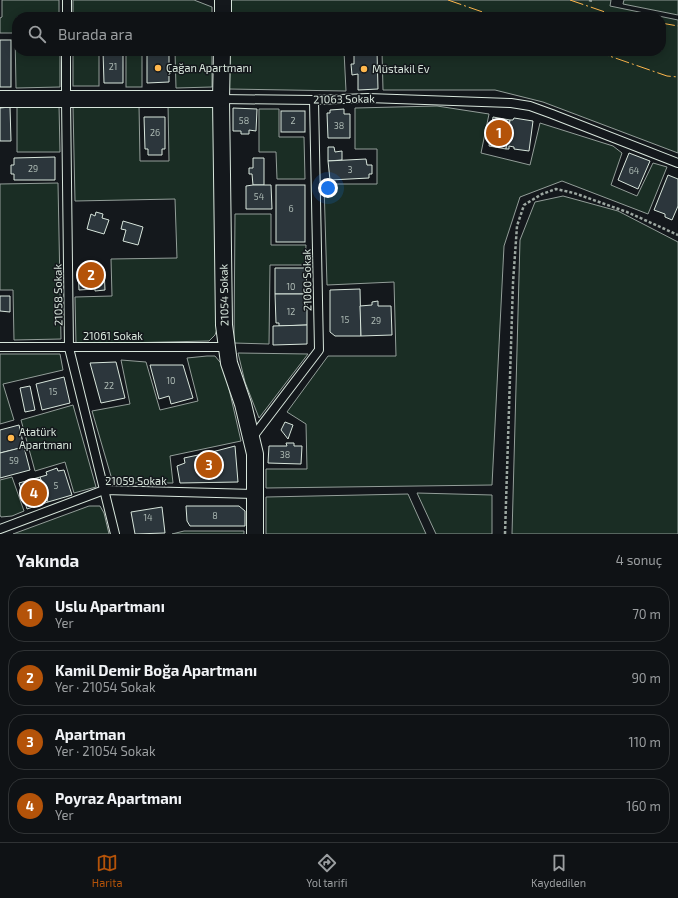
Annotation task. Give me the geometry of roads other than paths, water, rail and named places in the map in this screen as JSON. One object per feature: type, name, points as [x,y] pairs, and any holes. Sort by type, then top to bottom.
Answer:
[{"type":"street","points":[[223,0],[223,12]]},
{"type":"street","name":"21054 Sokak","points":[[222,56],[221,99],[224,325],[229,363],[243,404],[255,454],[255,534]]},
{"type":"street","name":"21063 Sokak","points":[[0,99],[221,99]]},
{"type":"lane","points":[[67,0],[67,12]]},
{"type":"lane","name":"21058 Sokak","points":[[66,56],[69,348],[115,534]]},
{"type":"lane","name":"21063 Sokak","points":[[221,99],[314,100],[368,98],[512,103],[530,106],[678,163]]},
{"type":"lane","name":"21060 Sokak","points":[[252,438],[320,350],[314,100]]},
{"type":"lane","name":"21061 Sokak","points":[[0,347],[226,347]]},
{"type":"lane","name":"21059 Sokak","points":[[0,528],[104,490],[254,494]]},
{"type":"place","name":"Çağan Apartmanı","points":[[158,68]]},
{"type":"place","name":"Müstakil Ev","points":[[364,69]]},
{"type":"place","name":"Uslu Apartmanı","points":[[499,133]]},
{"type":"place","name":"Kamil Demir Boğa Apartmanı","points":[[91,275]]},
{"type":"place","name":"Atatürk Apartmanı","points":[[11,438]]},
{"type":"place","name":"Apartman","points":[[209,465]]},
{"type":"place","name":"Poyraz Apartmanı","points":[[34,493]]}]
